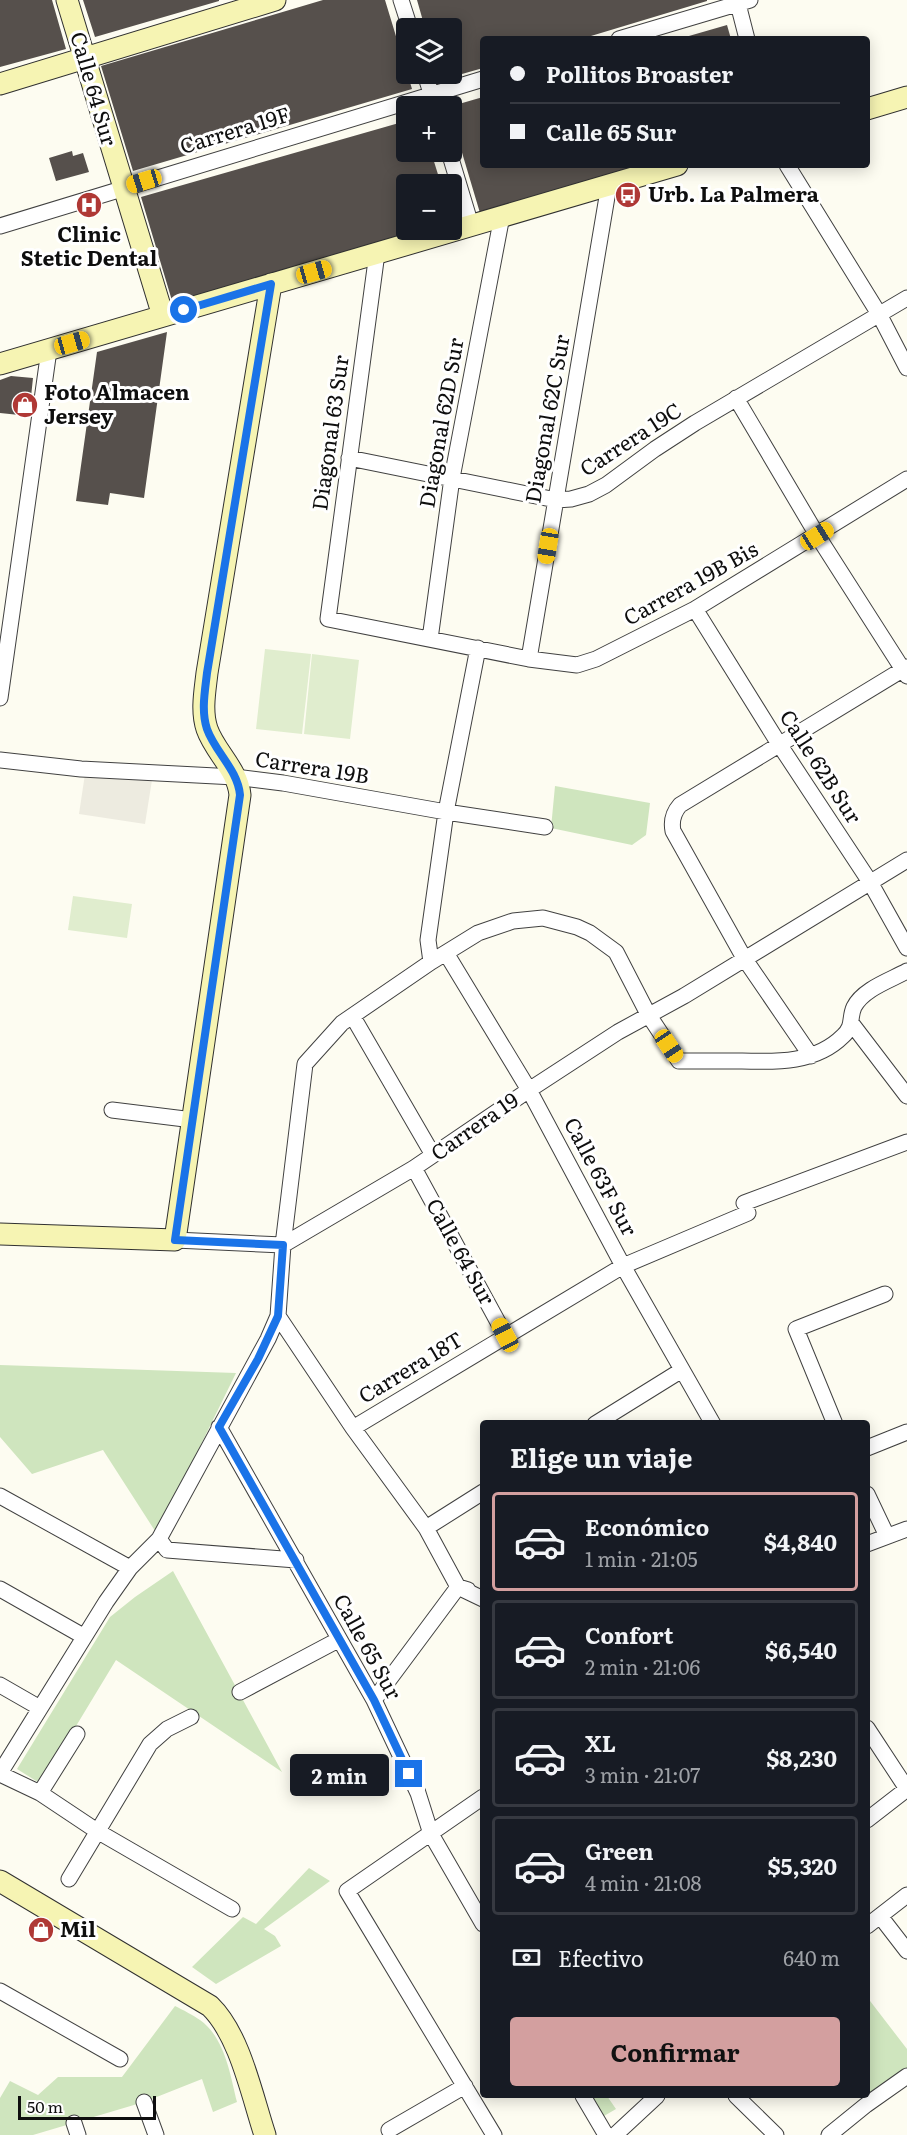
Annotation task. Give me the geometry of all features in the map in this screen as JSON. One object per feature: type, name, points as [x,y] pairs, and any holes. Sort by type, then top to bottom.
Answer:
[{"type":"street","name":"Calle 64 Sur","points":[[67,0],[163,316]]},
{"type":"street","points":[[0,84],[275,0]]},
{"type":"street","points":[[401,0],[407,18]]},
{"type":"street","points":[[629,36],[742,1],[747,36]]},
{"type":"street","name":"Carrera 19F","points":[[443,96],[480,80]]},
{"type":"street","points":[[870,108],[907,97]]},
{"type":"street","name":"Carrera 19F","points":[[0,226],[122,187],[396,110]]},
{"type":"street","points":[[452,162],[471,225]]},
{"type":"street","points":[[0,364],[667,168]]},
{"type":"street","points":[[789,168],[879,314],[907,368]]},
{"type":"street","name":"Diagonal 62C Sur","points":[[529,659],[609,185]]},
{"type":"street","name":"Diagonal 62D Sur","points":[[430,639],[452,478],[502,216]]},
{"type":"street","name":"Diagonal 63 Sur","points":[[328,619],[377,253]]},
{"type":"street","points":[[175,1240],[238,812],[239,787],[207,730],[204,709],[207,673],[271,284]]},
{"type":"street","name":"Carrera 19C","points":[[349,458],[564,501],[606,485],[655,449],[736,398],[907,298]]},
{"type":"street","points":[[0,698],[49,350]]},
{"type":"street","points":[[736,398],[817,536],[906,671],[779,744],[680,805],[671,824],[744,958],[811,1056]]},
{"type":"street","name":"Carrera 19B Bis","points":[[328,619],[529,659],[577,665],[651,632],[695,609],[907,479]]},
{"type":"street","name":"Calle 62B Sur","points":[[695,609],[779,744],[870,882],[907,948]]},
{"type":"street","points":[[431,962],[428,940],[446,812],[478,648]]},
{"type":"street","name":"Carrera 19B","points":[[0,760],[81,770],[235,777],[545,827]]},
{"type":"street","name":"Carrera 19","points":[[283,1245],[414,1168],[529,1090],[648,1014],[684,996],[907,860]]},
{"type":"street","points":[[232,1909],[98,1831],[40,1794],[0,1774],[83,1636],[130,1568],[159,1539],[258,1359],[278,1316],[283,1245],[305,1064],[342,1023],[478,933],[513,921],[543,918],[570,925],[590,933],[616,952],[648,1014],[679,1061],[770,1062],[811,1056],[843,1036],[852,1024],[852,1011],[858,1001],[868,992],[907,971]]},
{"type":"street","name":"Calle 63F Sur","points":[[447,953],[529,1090],[623,1266],[711,1420]]},
{"type":"street","points":[[353,1017],[433,1155]]},
{"type":"street","points":[[852,1024],[907,1096]]},
{"type":"street","points":[[112,1110],[193,1120]]},
{"type":"street","name":"Carrera 18T","points":[[353,1428],[623,1266],[746,1208],[907,1142]]},
{"type":"street","name":"Calle 64 Sur","points":[[414,1168],[505,1335]]},
{"type":"street","points":[[0,1234],[283,1245]]},
{"type":"street","points":[[833,1420],[796,1329],[885,1294]]},
{"type":"street","points":[[278,1316],[353,1428],[426,1528],[459,1587],[480,1598]]},
{"type":"street","points":[[601,1420],[682,1370]]},
{"type":"street","name":"Calle 65 Sur","points":[[219,1427],[374,1700],[418,1793],[431,1834],[480,1919]]},
{"type":"street","points":[[870,1447],[907,1432]]},
{"type":"street","points":[[426,1528],[480,1494]]},
{"type":"street","points":[[0,1496],[130,1568]]},
{"type":"street","points":[[870,1500],[887,1536]]},
{"type":"street","points":[[870,1543],[907,1529]]},
{"type":"street","points":[[159,1539],[167,1550],[296,1560]]},
{"type":"street","points":[[459,1587],[480,1592]]},
{"type":"street","points":[[374,1700],[459,1587]]},
{"type":"street","points":[[0,1589],[83,1636]]},
{"type":"street","points":[[240,1692],[338,1640]]},
{"type":"street","points":[[0,1684],[40,1708]]},
{"type":"street","points":[[69,1879],[150,1744],[167,1729],[191,1717]]},
{"type":"street","points":[[870,1733],[907,1789],[870,1818]]},
{"type":"street","points":[[40,1794],[77,1734]]},
{"type":"street","points":[[480,1799],[347,1891],[494,2135]]},
{"type":"street","points":[[0,1881],[201,2000],[220,2016],[233,2038],[265,2135]]},
{"type":"street","points":[[870,1924],[907,1895]]},
{"type":"street","points":[[880,1916],[907,1951]]},
{"type":"street","points":[[0,1991],[120,2059]]},
{"type":"street","points":[[870,2096],[907,2076]]},
{"type":"street","points":[[389,2130],[465,2086]]},
{"type":"street","points":[[584,2098],[606,2135]]},
{"type":"street","points":[[615,2135],[655,2098]]},
{"type":"street","points":[[738,2098],[776,2135]]},
{"type":"street","points":[[829,2135],[862,2100]]},
{"type":"street","points":[[144,2102],[156,2135]]},
{"type":"green space","points":[[265,649],[311,654],[302,734],[256,729]]},
{"type":"green space","points":[[312,654],[359,660],[350,739],[304,734]]},
{"type":"green space","points":[[555,786],[650,803],[646,835],[632,845],[551,828]]},
{"type":"green space","points":[[73,896],[132,904],[127,938],[68,930]]},
{"type":"green space","points":[[0,1365],[236,1373],[157,1534],[103,1450],[32,1474],[0,1437]]},
{"type":"green space","points":[[173,1571],[282,1772],[116,1660],[41,1784],[17,1769],[110,1617]]},
{"type":"green space","points":[[309,1868],[330,1881],[264,1929],[275,1936],[281,1946],[216,1984],[192,1967],[243,1917],[256,1924]]},
{"type":"green space","points":[[870,2001],[907,2049],[907,2068],[870,2096]]},
{"type":"green space","points":[[175,2006],[200,2020],[215,2036],[229,2068],[237,2102],[213,2112],[202,2079],[144,2102],[33,2135],[0,2135],[0,2098],[10,2081],[38,2095],[58,2077],[122,2077]]},
{"type":"green space","points":[[593,2098],[608,2098],[616,2109],[604,2116]]},
{"type":"shaded area","points":[[85,774],[152,780],[145,824],[79,814]]},
{"type":"building","points":[[0,0],[52,0],[66,49],[0,67]]},
{"type":"building","points":[[83,0],[219,0],[219,1],[95,37]]},
{"type":"building","points":[[323,0],[385,0],[396,36],[396,84],[410,84],[412,89],[133,171],[101,66]]},
{"type":"building","points":[[417,0],[707,0],[591,36],[480,36],[480,69],[462,74],[462,18],[422,18]]},
{"type":"building","points":[[727,25],[730,36],[689,36]]},
{"type":"building","points":[[480,98],[480,168],[631,168],[480,213],[462,153],[462,103]]},
{"type":"building","points":[[396,124],[396,162],[434,162],[438,174],[396,174],[396,238],[173,304],[141,197]]},
{"type":"building","points":[[72,151],[73,156],[83,153],[89,172],[56,181],[49,158]]},
{"type":"building","points":[[167,332],[144,498],[110,493],[108,505],[76,501],[97,352]]},
{"type":"building","points":[[11,376],[33,378],[29,416],[0,413],[0,380]]},
{"type":"place","name":"Urb. La Palmera","points":[[628,195]]},
{"type":"place","name":"Clinic Stetic Dental","points":[[89,205]]},
{"type":"place","name":"Foto Almacen Jersey","points":[[25,405]]},
{"type":"place","name":"Mil","points":[[41,1930]]},
{"type":"route","points":[[184,310],[271,284],[207,673],[204,709],[207,730],[235,777],[240,795],[175,1240],[283,1245],[278,1316],[258,1359],[219,1427],[374,1700],[409,1774]]}]
